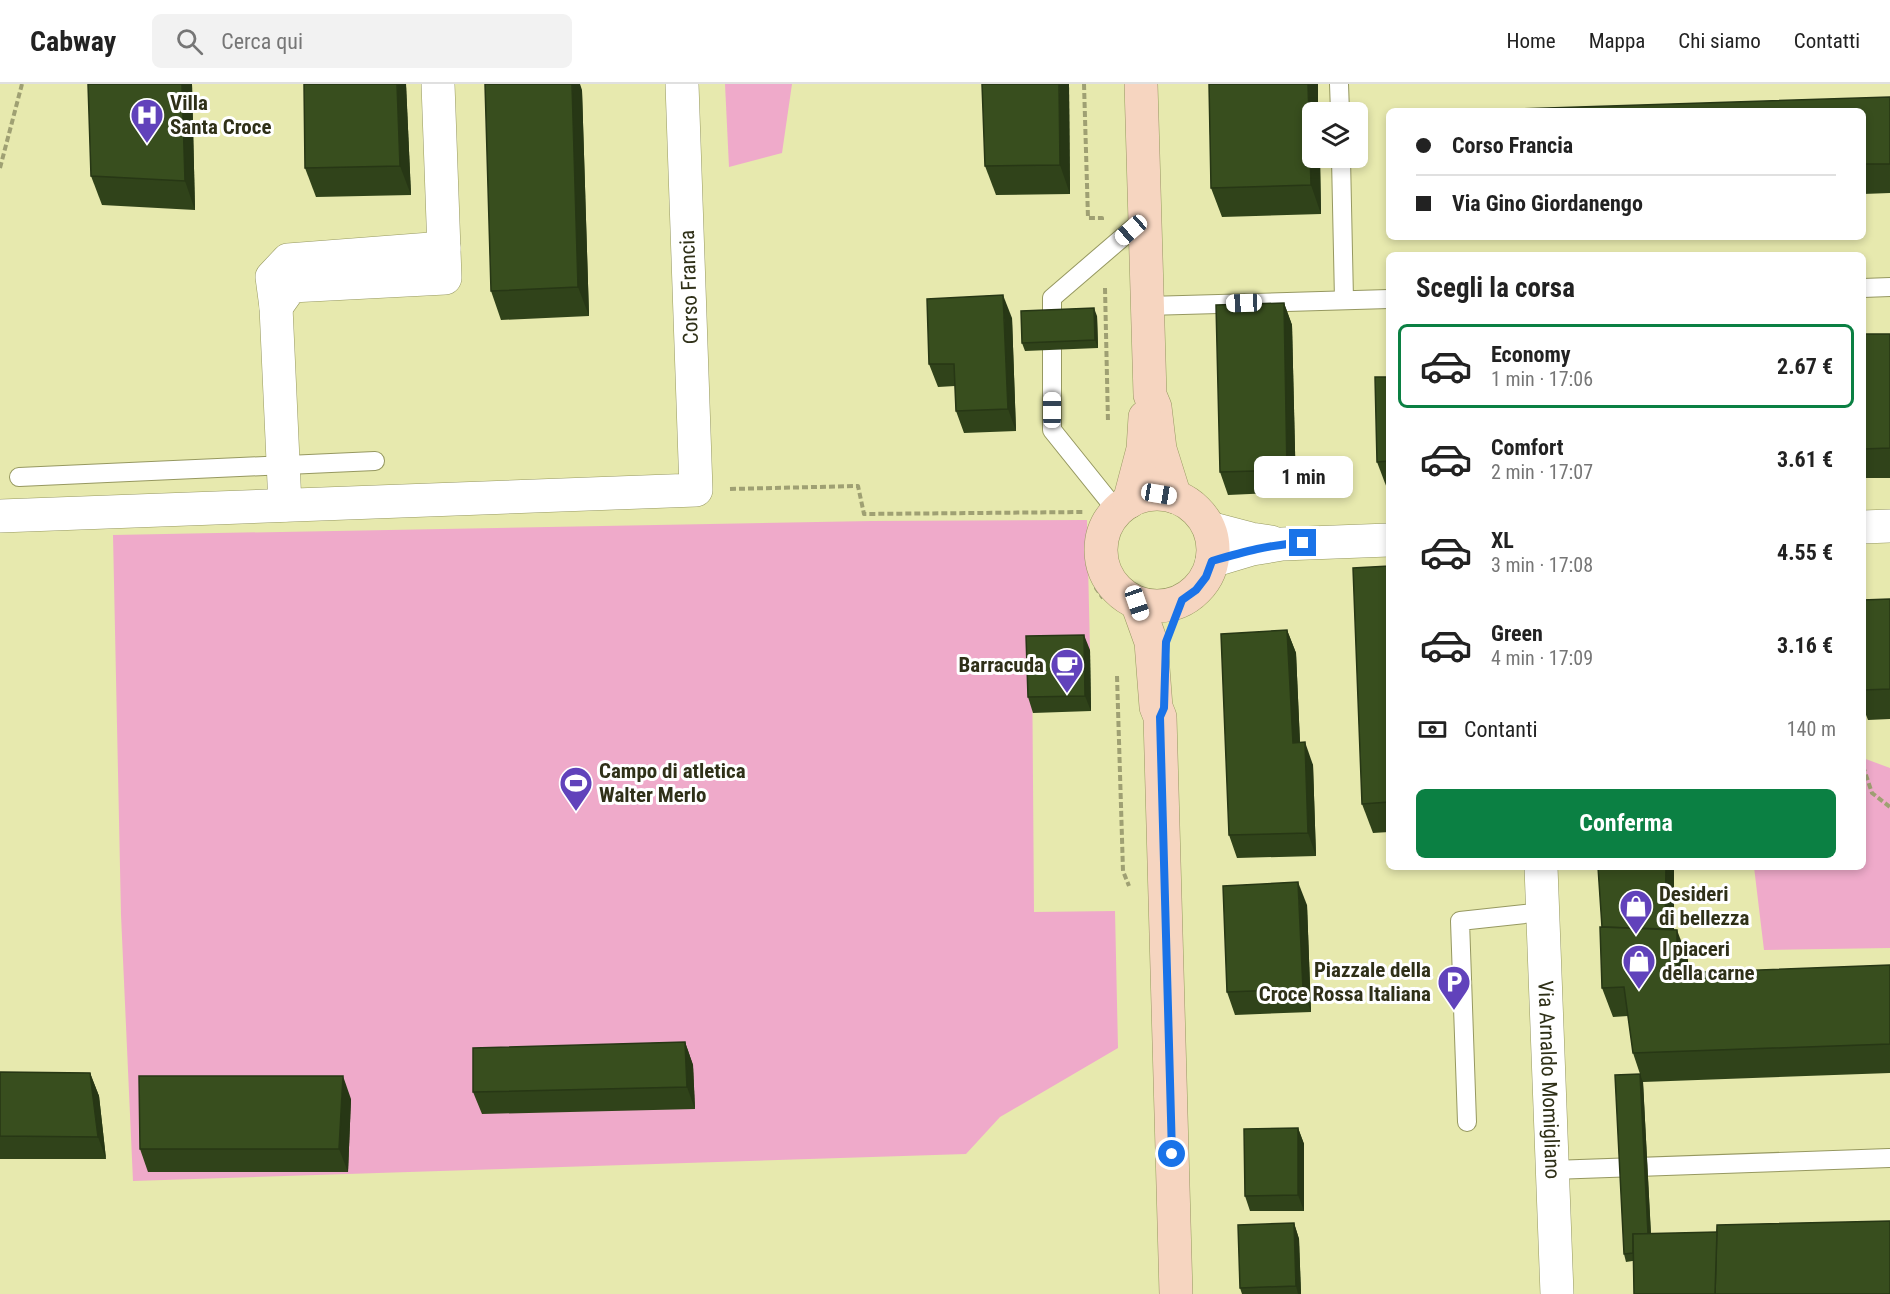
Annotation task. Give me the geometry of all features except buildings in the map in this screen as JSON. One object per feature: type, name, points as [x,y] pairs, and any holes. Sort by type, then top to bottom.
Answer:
[{"type":"main road","points":[[1123,603],[1125,596],[1114,586],[1103,566],[1101,552],[1110,504],[1143,449],[1146,408],[1150,395],[1141,84]]},
{"type":"main road","points":[[1150,395],[1155,407],[1160,449],[1175,497]]},
{"type":"main road","points":[[1110,504],[1143,495],[1159,494],[1175,497],[1188,503],[1200,514],[1209,528],[1213,544],[1212,561],[1206,577],[1196,590],[1182,600],[1152,606],[1123,603]]},
{"type":"main road","points":[[1160,717],[1164,708],[1166,642],[1182,600]]},
{"type":"main road","points":[[1123,603],[1151,642],[1156,707],[1160,717],[1176,1294]]},
{"type":"street","points":[[285,505],[276,306],[291,286],[444,263],[438,84]]},
{"type":"street","name":"Corso Francia","points":[[682,84],[696,490]]},
{"type":"street","points":[[0,516],[696,490]]},
{"type":"street","points":[[1866,527],[1890,526]]},
{"type":"street","points":[[1209,528],[1282,544]]},
{"type":"street","points":[[1212,561],[1252,549],[1282,544],[1386,540]]},
{"type":"street","name":"Via Arnaldo Momigliano","points":[[1541,870],[1557,1294]]},
{"type":"lane","points":[[1339,84],[1340,102]]},
{"type":"lane","points":[[1341,168],[1344,300]]},
{"type":"lane","points":[[1052,318],[1052,298],[1144,218]]},
{"type":"lane","points":[[1866,288],[1890,287]]},
{"type":"lane","points":[[1148,306],[1386,298]]},
{"type":"lane","points":[[1052,350],[1053,430],[1110,504]]},
{"type":"lane","points":[[19,477],[375,461]]},
{"type":"lane","points":[[1467,1122],[1460,921],[1543,912]]},
{"type":"lane","points":[[1552,1170],[1889,1158]]},
{"type":"path","points":[[0,168],[22,84]]},
{"type":"path","points":[[1084,84],[1088,218],[1102,218],[1108,427]]},
{"type":"path","points":[[696,490],[858,486],[864,514],[1110,504],[1096,588],[1123,603]]},
{"type":"path","points":[[1117,671],[1123,871],[1132,892]]},
{"type":"path","points":[[1866,775],[1872,793],[1890,807]]},
{"type":"shaded area","points":[[725,84],[792,84],[782,153],[729,167]]},
{"type":"shaded area","name":"Campo di atletica Walter Merlo","points":[[1087,520],[1090,650],[1032,652],[1034,912],[1115,911],[1118,1048],[1000,1117],[966,1154],[133,1181],[121,915],[113,535],[872,521]]},
{"type":"shaded area","points":[[1866,759],[1890,768],[1890,948],[1764,950],[1754,870],[1866,870]]},
{"type":"place","name":"Villa Santa Croce","points":[[147,144]]},
{"type":"place","name":"Barracuda","points":[[1067,694]]},
{"type":"place","name":"Campo di atletica Walter Merlo","points":[[576,812]]},
{"type":"place","name":"Desideri di bellezza","points":[[1636,935]]},
{"type":"place","name":"I piaceri della carne","points":[[1639,990]]},
{"type":"place","name":"Piazzale della Croce Rossa Italiana","points":[[1454,1011]]},
{"type":"route","points":[[1172,1154],[1160,717],[1164,708],[1166,642],[1182,600],[1196,590],[1206,577],[1212,561],[1252,549],[1303,543]]}]
